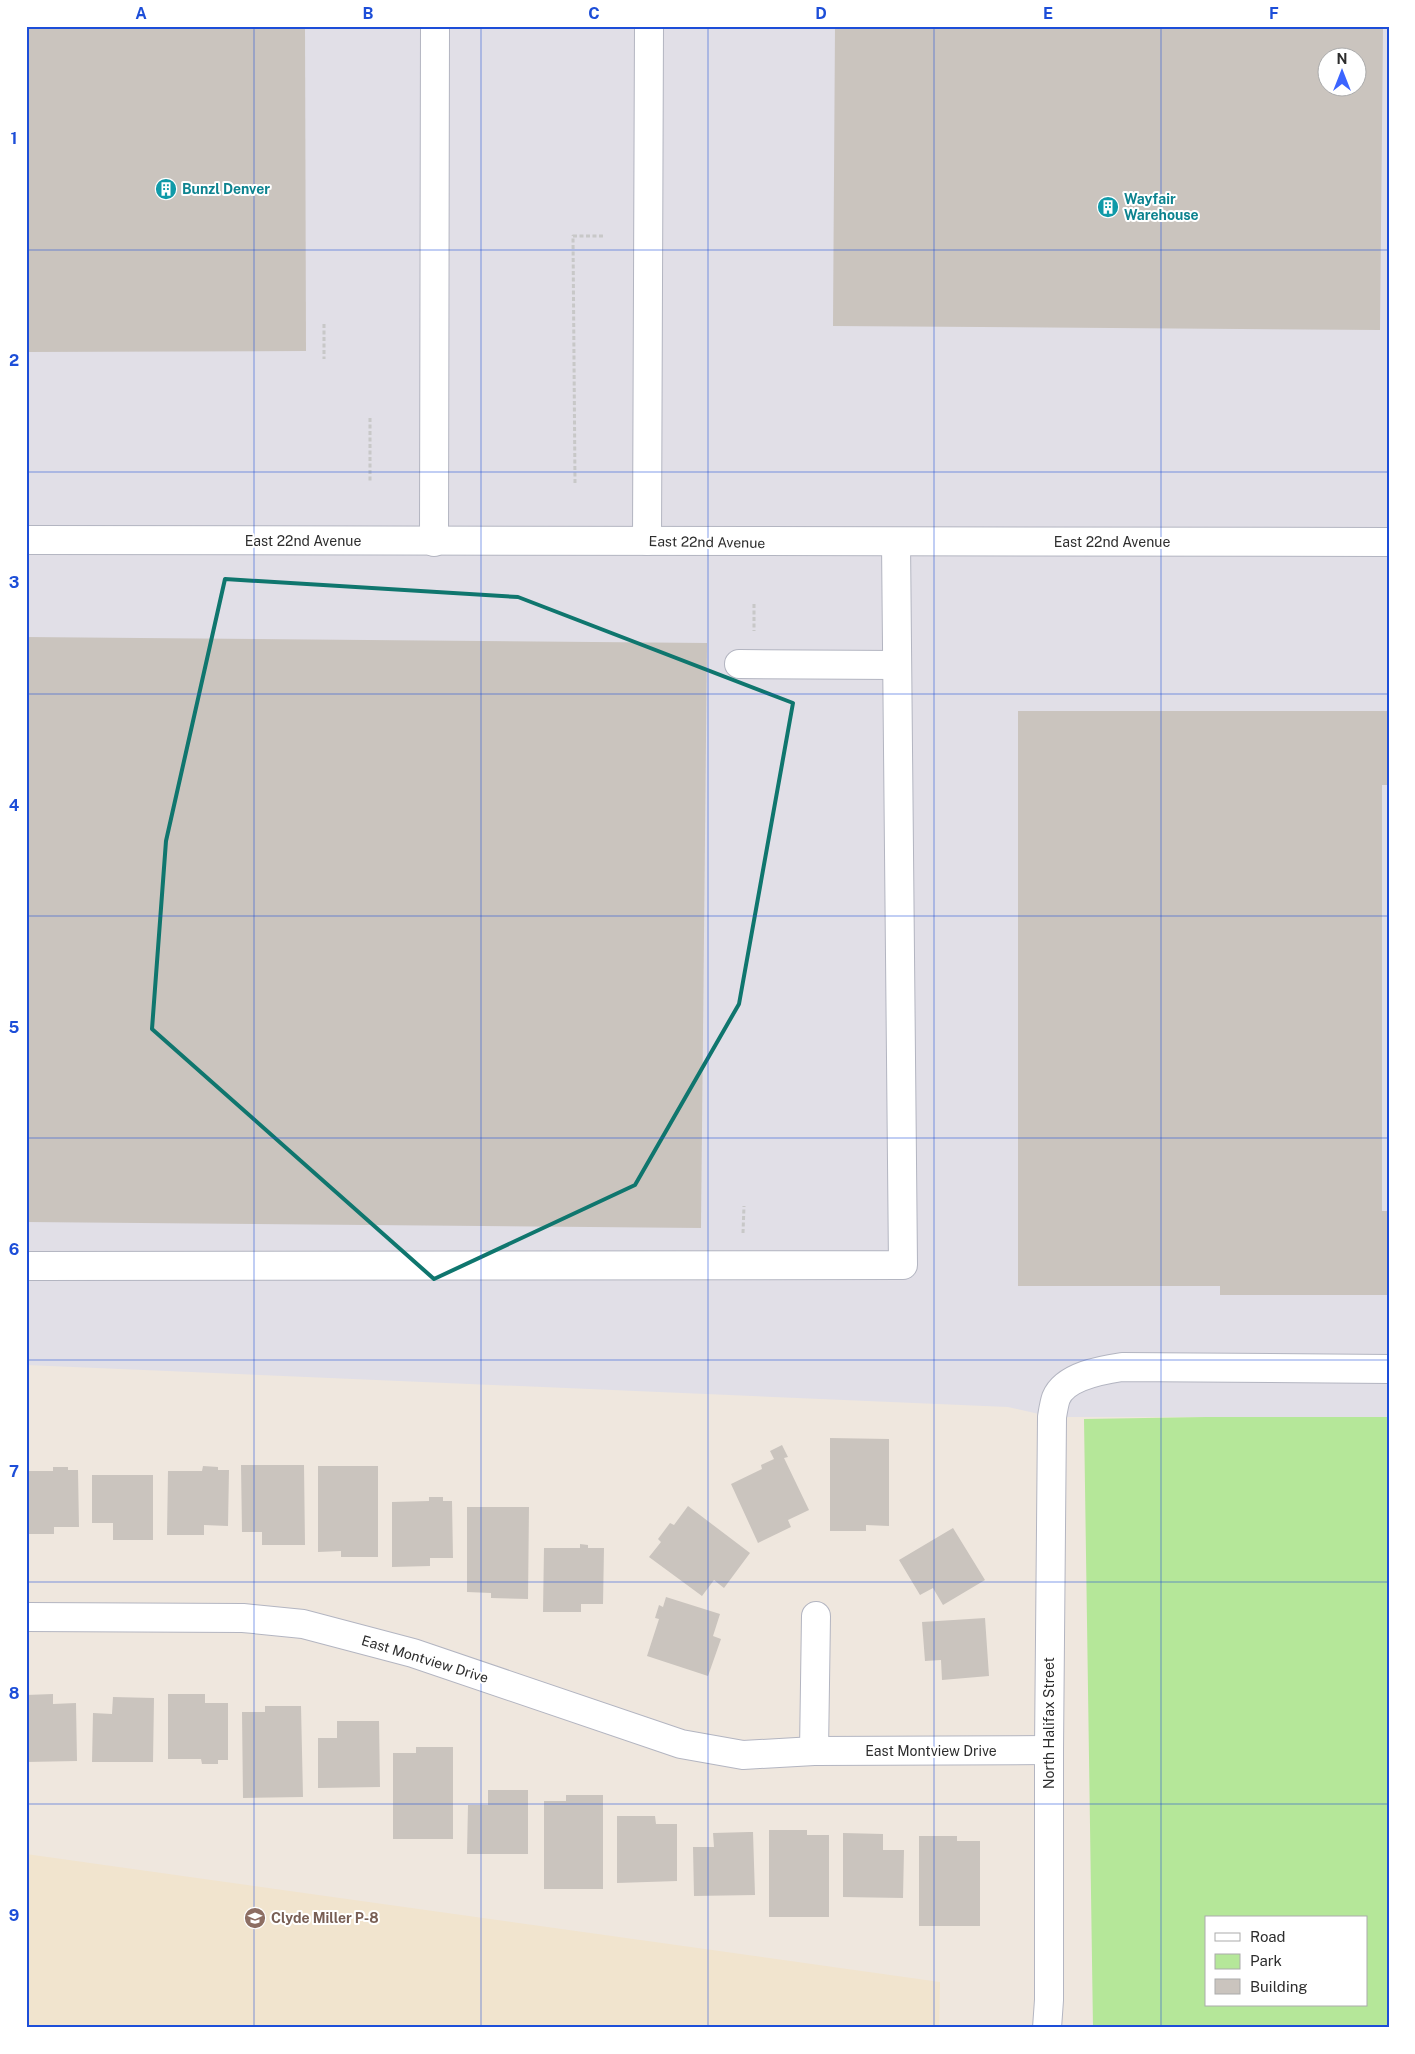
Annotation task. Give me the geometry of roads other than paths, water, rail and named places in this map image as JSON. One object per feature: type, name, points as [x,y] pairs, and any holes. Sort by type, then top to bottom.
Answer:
[{"type":"street","points":[[434,542],[435,26]]},
{"type":"street","points":[[647,541],[650,26]]},
{"type":"street","name":"East 22nd Avenue","points":[[26,540],[1389,542]]},
{"type":"street","points":[[26,1266],[903,1265],[896,542]]},
{"type":"street","points":[[739,664],[896,665]]},
{"type":"street","name":"North Halifax Street","points":[[1047,2028],[1049,2000],[1052,1418],[1056,1397],[1066,1385],[1098,1371],[1122,1367],[1389,1369]]},
{"type":"street","points":[[814,1751],[816,1616]]},
{"type":"street","name":"East Montview Drive","points":[[26,1617],[243,1618],[303,1624],[413,1653],[681,1744],[743,1755],[814,1751],[1049,1750]]},
{"type":"place","name":"Bunzl Denver","points":[[166,189]]},
{"type":"place","name":"Wayfair Warehouse","points":[[1108,207]]},
{"type":"place","name":"Clyde Miller P-8","points":[[255,1918]]}]
